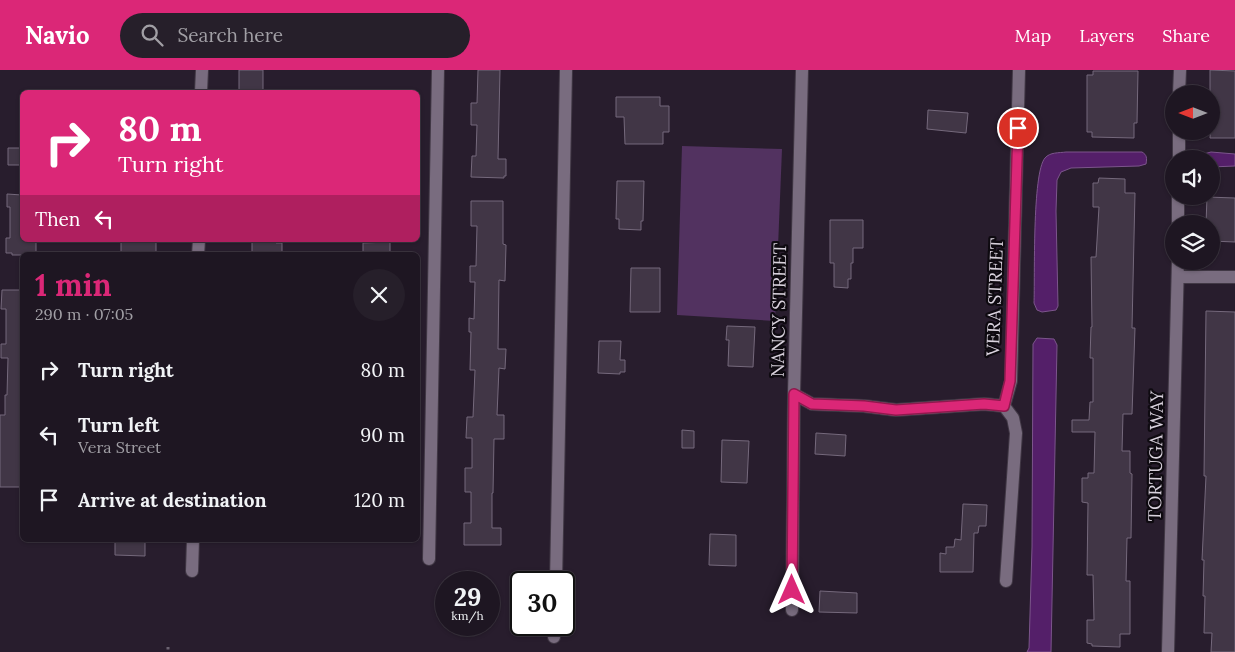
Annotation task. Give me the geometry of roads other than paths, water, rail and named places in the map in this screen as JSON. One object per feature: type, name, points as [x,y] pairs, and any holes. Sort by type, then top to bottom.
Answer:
[{"type":"street","points":[[201,90],[202,70]]},
{"type":"street","points":[[429,559],[438,70]]},
{"type":"street","points":[[556,571],[566,70]]},
{"type":"street","name":"NANCY STREET","points":[[792,610],[794,394],[802,70]]},
{"type":"street","name":"VERA STREET","points":[[1004,406],[1010,381],[1019,70]]},
{"type":"street","points":[[1179,85],[1180,70]]},
{"type":"street","name":"TORTUGA WAY","points":[[1168,652],[1178,270]]},
{"type":"street","points":[[1178,277],[1235,277]]},
{"type":"street","points":[[794,394],[812,404],[864,406],[896,410],[984,404],[1004,406],[1014,418],[1016,433],[1006,581]]},
{"type":"street","points":[[192,571],[193,542]]}]
